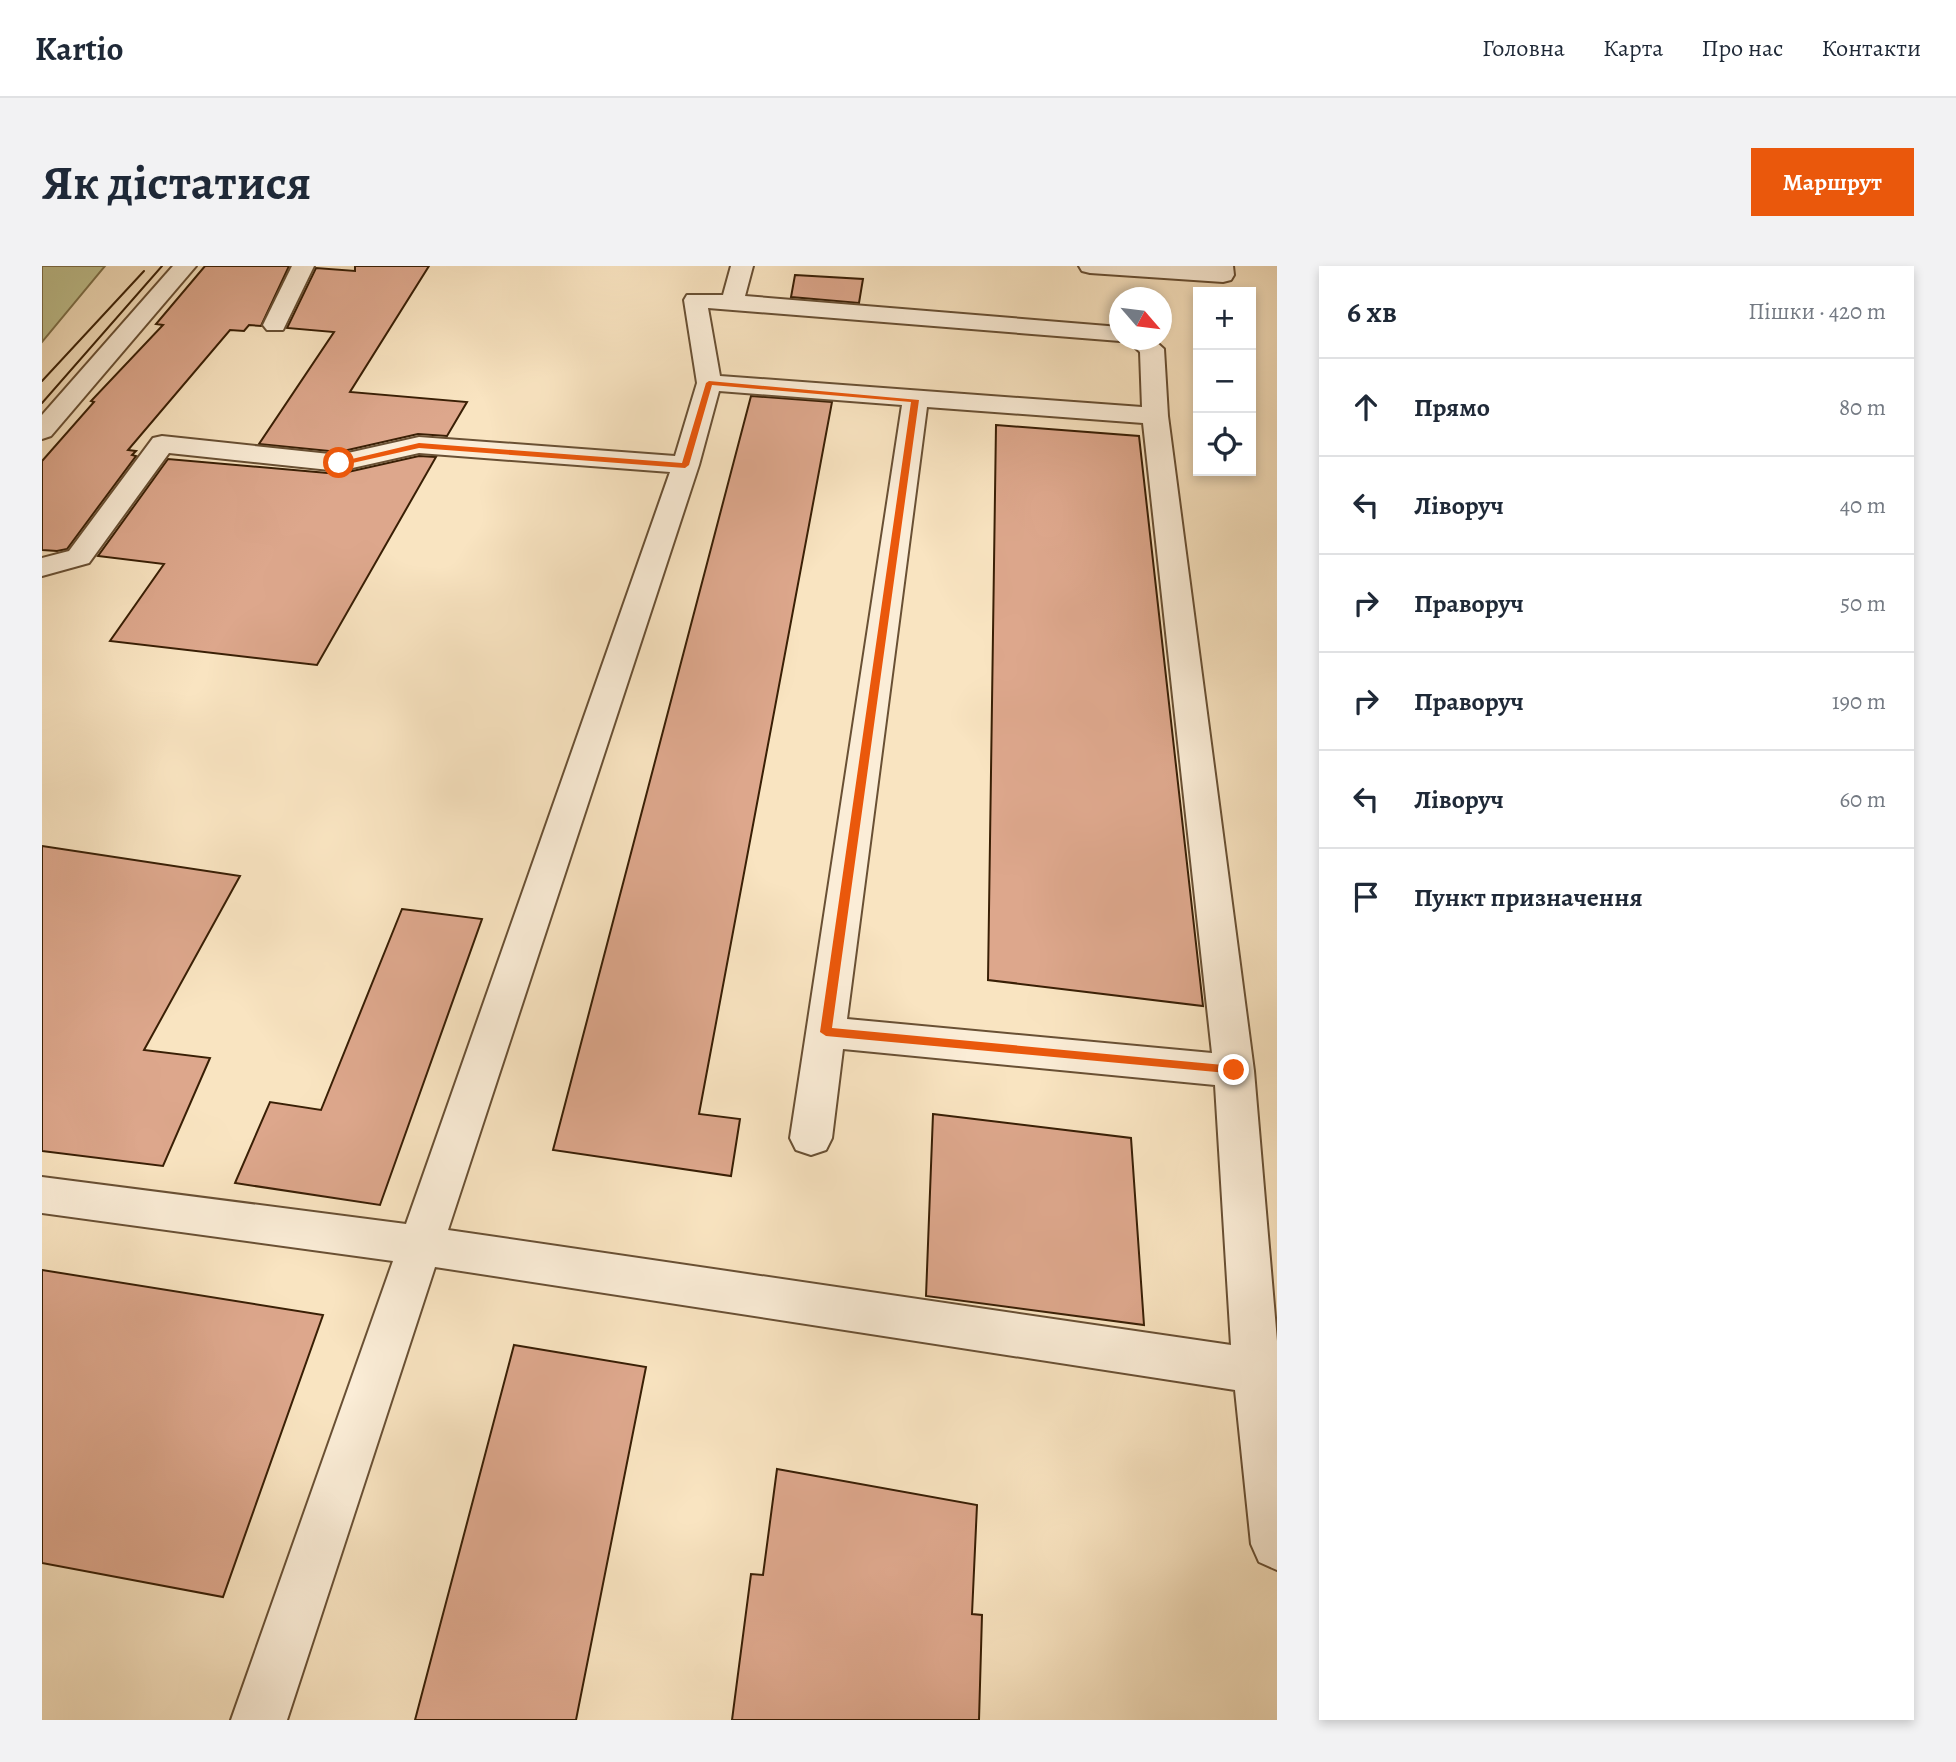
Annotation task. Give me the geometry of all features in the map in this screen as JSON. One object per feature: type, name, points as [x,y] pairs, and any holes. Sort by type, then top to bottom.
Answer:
[{"type":"street","points":[[42,431],[185,266]]},
{"type":"street","points":[[275,325],[303,266]]},
{"type":"street","points":[[695,300],[732,302],[742,266]]},
{"type":"street","points":[[1090,266],[1223,275],[1222,266]]},
{"type":"street","points":[[695,300],[1109,333]]},
{"type":"street","points":[[259,1720],[418,1245],[685,465],[709,383],[695,300]]},
{"type":"street","points":[[1152,350],[1155,416],[1234,1070],[1256,1371],[1277,1544]]},
{"type":"street","points":[[709,383],[1155,416]]},
{"type":"street","points":[[811,1138],[915,400]]},
{"type":"street","points":[[42,567],[79,557],[162,444],[339,463],[419,445],[685,465]]},
{"type":"street","points":[[826,1032],[1234,1070]]},
{"type":"street","points":[[42,1195],[418,1245],[1256,1371]]},
{"type":"green space","points":[[42,266],[105,266],[42,342]]},
{"type":"building","points":[[205,266],[289,266],[261,326],[249,325],[244,331],[230,330],[128,450],[136,451],[132,455],[136,456],[67,549],[42,550],[42,461],[94,402],[91,401],[163,325],[156,324]]},
{"type":"building","points":[[355,266],[429,266],[350,392],[467,402],[447,436],[418,434],[339,452],[259,444],[334,332],[287,328],[316,268],[355,271]]},
{"type":"building","points":[[795,275],[863,279],[859,303],[791,297]]},
{"type":"building","points":[[751,396],[832,402],[699,1114],[740,1119],[731,1176],[553,1150]]},
{"type":"building","points":[[996,425],[1139,436],[1203,1006],[988,980]]},
{"type":"building","points":[[419,456],[436,457],[317,665],[110,641],[164,564],[98,556],[168,459],[339,474]]},
{"type":"building","points":[[42,846],[240,876],[144,1050],[210,1058],[163,1166],[42,1151]]},
{"type":"building","points":[[402,909],[482,919],[380,1205],[235,1183],[270,1102],[321,1110]]},
{"type":"building","points":[[933,1114],[1131,1138],[1144,1325],[926,1296]]},
{"type":"building","points":[[42,1270],[323,1315],[223,1597],[42,1563]]},
{"type":"building","points":[[514,1345],[646,1367],[576,1720],[415,1720]]},
{"type":"building","points":[[777,1469],[977,1505],[972,1614],[982,1615],[979,1720],[732,1720],[751,1574],[763,1575]]},
{"type":"tram line","points":[[42,403],[162,266]]},
{"type":"tram line","points":[[42,381],[144,271]]},
{"type":"route","points":[[339,463],[419,445],[685,465],[709,383],[915,400],[826,1032],[1234,1070]]}]
